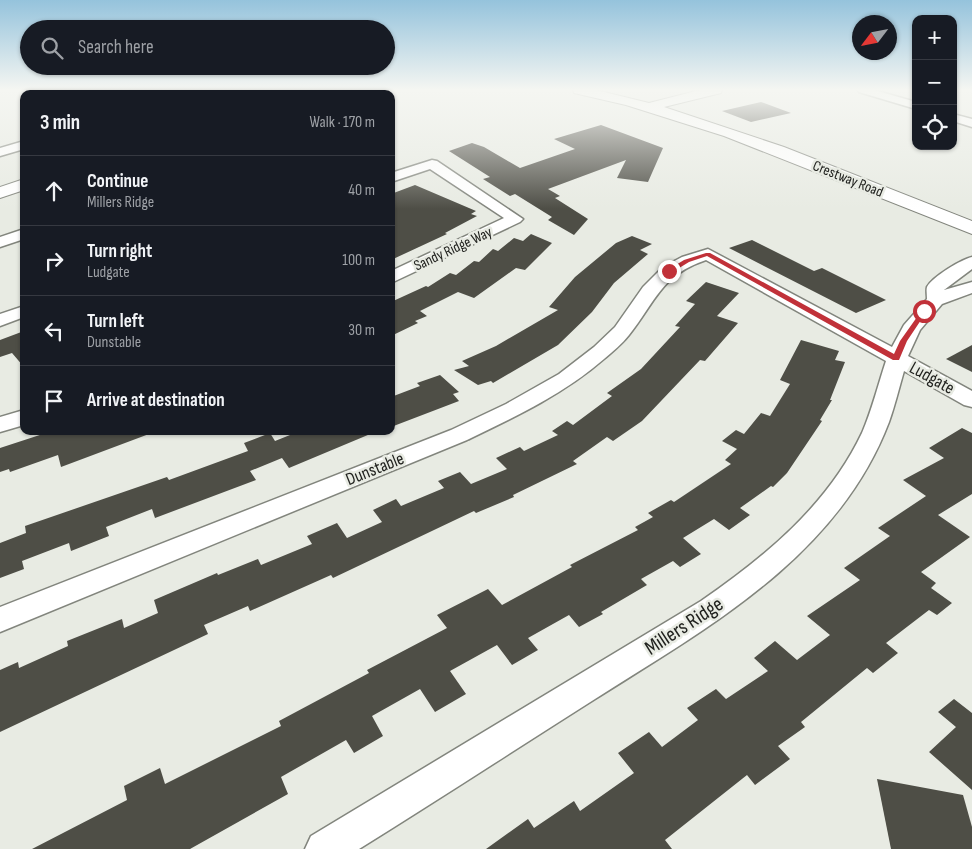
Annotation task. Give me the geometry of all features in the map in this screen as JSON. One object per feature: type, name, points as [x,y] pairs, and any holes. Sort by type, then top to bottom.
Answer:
[{"type":"main road","name":"Crestway Road","points":[[718,130],[972,228]]},
{"type":"main road","points":[[0,193],[20,186]]},
{"type":"street","points":[[0,152],[20,146]]},
{"type":"street","name":"Sandy Ridge Way","points":[[395,177],[432,164],[515,219],[395,276]]},
{"type":"street","points":[[0,242],[20,235]]},
{"type":"street","name":"Ludgate","points":[[708,254],[972,400]]},
{"type":"street","name":"Dunstable","points":[[0,620],[460,435],[510,412],[558,384],[596,356],[621,332],[660,280],[669,271],[686,261],[708,254]]},
{"type":"street","name":"Millers Ridge","points":[[936,300],[935,288],[954,272],[972,262]]},
{"type":"street","name":"Millers Ridge","points":[[324,849],[717,607],[784,552],[817,518],[856,464],[879,420],[896,358],[908,334],[924,311],[936,300],[972,287]]},
{"type":"street","points":[[0,320],[20,313]]},
{"type":"street","points":[[0,424],[20,418]]},
{"type":"building","points":[[585,130],[613,130],[663,148],[648,182],[617,178],[626,160],[548,189],[560,196],[555,198],[588,219],[574,235],[548,220],[552,217],[515,194],[510,196],[483,179],[490,177],[449,151],[472,143],[484,147],[520,168],[575,149],[554,139]]},
{"type":"building","points":[[415,185],[476,211],[471,214],[477,216],[445,233],[447,234],[395,258],[395,192]]},
{"type":"building","points":[[531,234],[552,243],[525,270],[516,268],[474,298],[458,292],[420,311],[427,316],[415,321],[418,323],[395,334],[395,300],[426,286],[428,287],[450,273],[456,275],[474,261],[479,262],[493,249],[498,251],[514,238],[523,241]]},
{"type":"building","points":[[632,236],[652,244],[640,250],[648,254],[614,283],[592,312],[558,345],[493,383],[491,381],[478,385],[454,370],[469,366],[462,361],[496,346],[558,310],[549,307],[575,277],[616,243]]},
{"type":"building","points":[[752,240],[814,271],[822,268],[886,300],[856,313],[729,248]]},
{"type":"building","points":[[706,282],[739,293],[717,316],[738,323],[705,361],[700,360],[642,421],[613,441],[607,437],[573,461],[577,464],[513,495],[514,497],[476,513],[474,511],[333,578],[331,575],[250,611],[248,606],[204,625],[208,634],[0,732],[0,670],[18,662],[19,668],[68,646],[67,641],[122,619],[124,628],[158,613],[154,600],[217,573],[218,575],[258,559],[261,565],[312,544],[307,536],[337,523],[347,538],[382,522],[373,510],[396,499],[401,506],[444,488],[438,481],[460,472],[471,484],[507,469],[496,458],[520,447],[524,451],[558,435],[552,431],[567,421],[573,425],[612,396],[607,393],[641,369],[680,327],[675,326],[695,304],[686,301]]},
{"type":"building","points":[[20,332],[20,362],[12,353],[0,357],[0,340]]},
{"type":"building","points":[[801,340],[839,351],[835,360],[845,362],[830,400],[832,400],[820,420],[822,421],[787,473],[773,487],[771,486],[740,508],[750,515],[729,530],[714,519],[683,538],[701,554],[680,567],[673,561],[641,579],[647,585],[601,612],[603,614],[579,627],[569,615],[528,638],[538,650],[512,665],[497,645],[450,671],[466,694],[435,712],[420,689],[372,716],[383,736],[354,753],[346,740],[281,777],[288,794],[190,849],[32,849],[127,800],[124,786],[160,768],[165,784],[281,726],[279,721],[369,673],[367,670],[447,628],[437,615],[488,589],[502,605],[572,567],[570,565],[638,530],[635,527],[653,517],[648,513],[671,500],[674,502],[731,464],[725,460],[737,449],[722,441],[736,430],[744,434],[761,413],[770,416],[790,384],[780,380]]},
{"type":"building","points":[[972,345],[972,372],[946,359]]},
{"type":"building","points":[[440,375],[459,392],[453,394],[459,401],[395,425],[395,395],[420,386],[417,383]]},
{"type":"building","points":[[962,428],[972,433],[972,494],[938,515],[970,537],[921,572],[936,583],[931,588],[952,603],[937,615],[929,610],[886,643],[898,653],[873,673],[867,668],[801,722],[805,727],[778,746],[790,759],[755,785],[747,775],[665,840],[672,849],[486,849],[528,819],[534,828],[574,801],[580,811],[634,773],[618,753],[649,732],[662,747],[698,720],[687,708],[716,689],[726,699],[768,671],[754,658],[775,641],[797,660],[830,635],[807,616],[860,580],[844,568],[890,536],[878,528],[926,496],[903,480],[944,458],[929,448]]},
{"type":"building","points":[[40,435],[146,435],[61,467],[58,455],[10,472],[9,469],[0,472],[0,448]]},
{"type":"building","points":[[265,435],[271,435],[275,441],[290,435],[368,435],[289,468],[282,458],[250,471],[256,480],[155,518],[152,509],[106,527],[109,536],[71,551],[69,543],[22,561],[24,569],[0,578],[0,543],[26,533],[25,526],[167,477],[169,480],[248,451],[244,443]]},
{"type":"building","points":[[954,699],[972,713],[972,790],[929,752],[956,727],[938,712]]},
{"type":"building","points":[[877,779],[963,795],[972,827],[972,849],[891,849]]},
{"type":"route","points":[[669,271],[686,261],[708,254],[896,358],[903,341],[924,311]]}]
